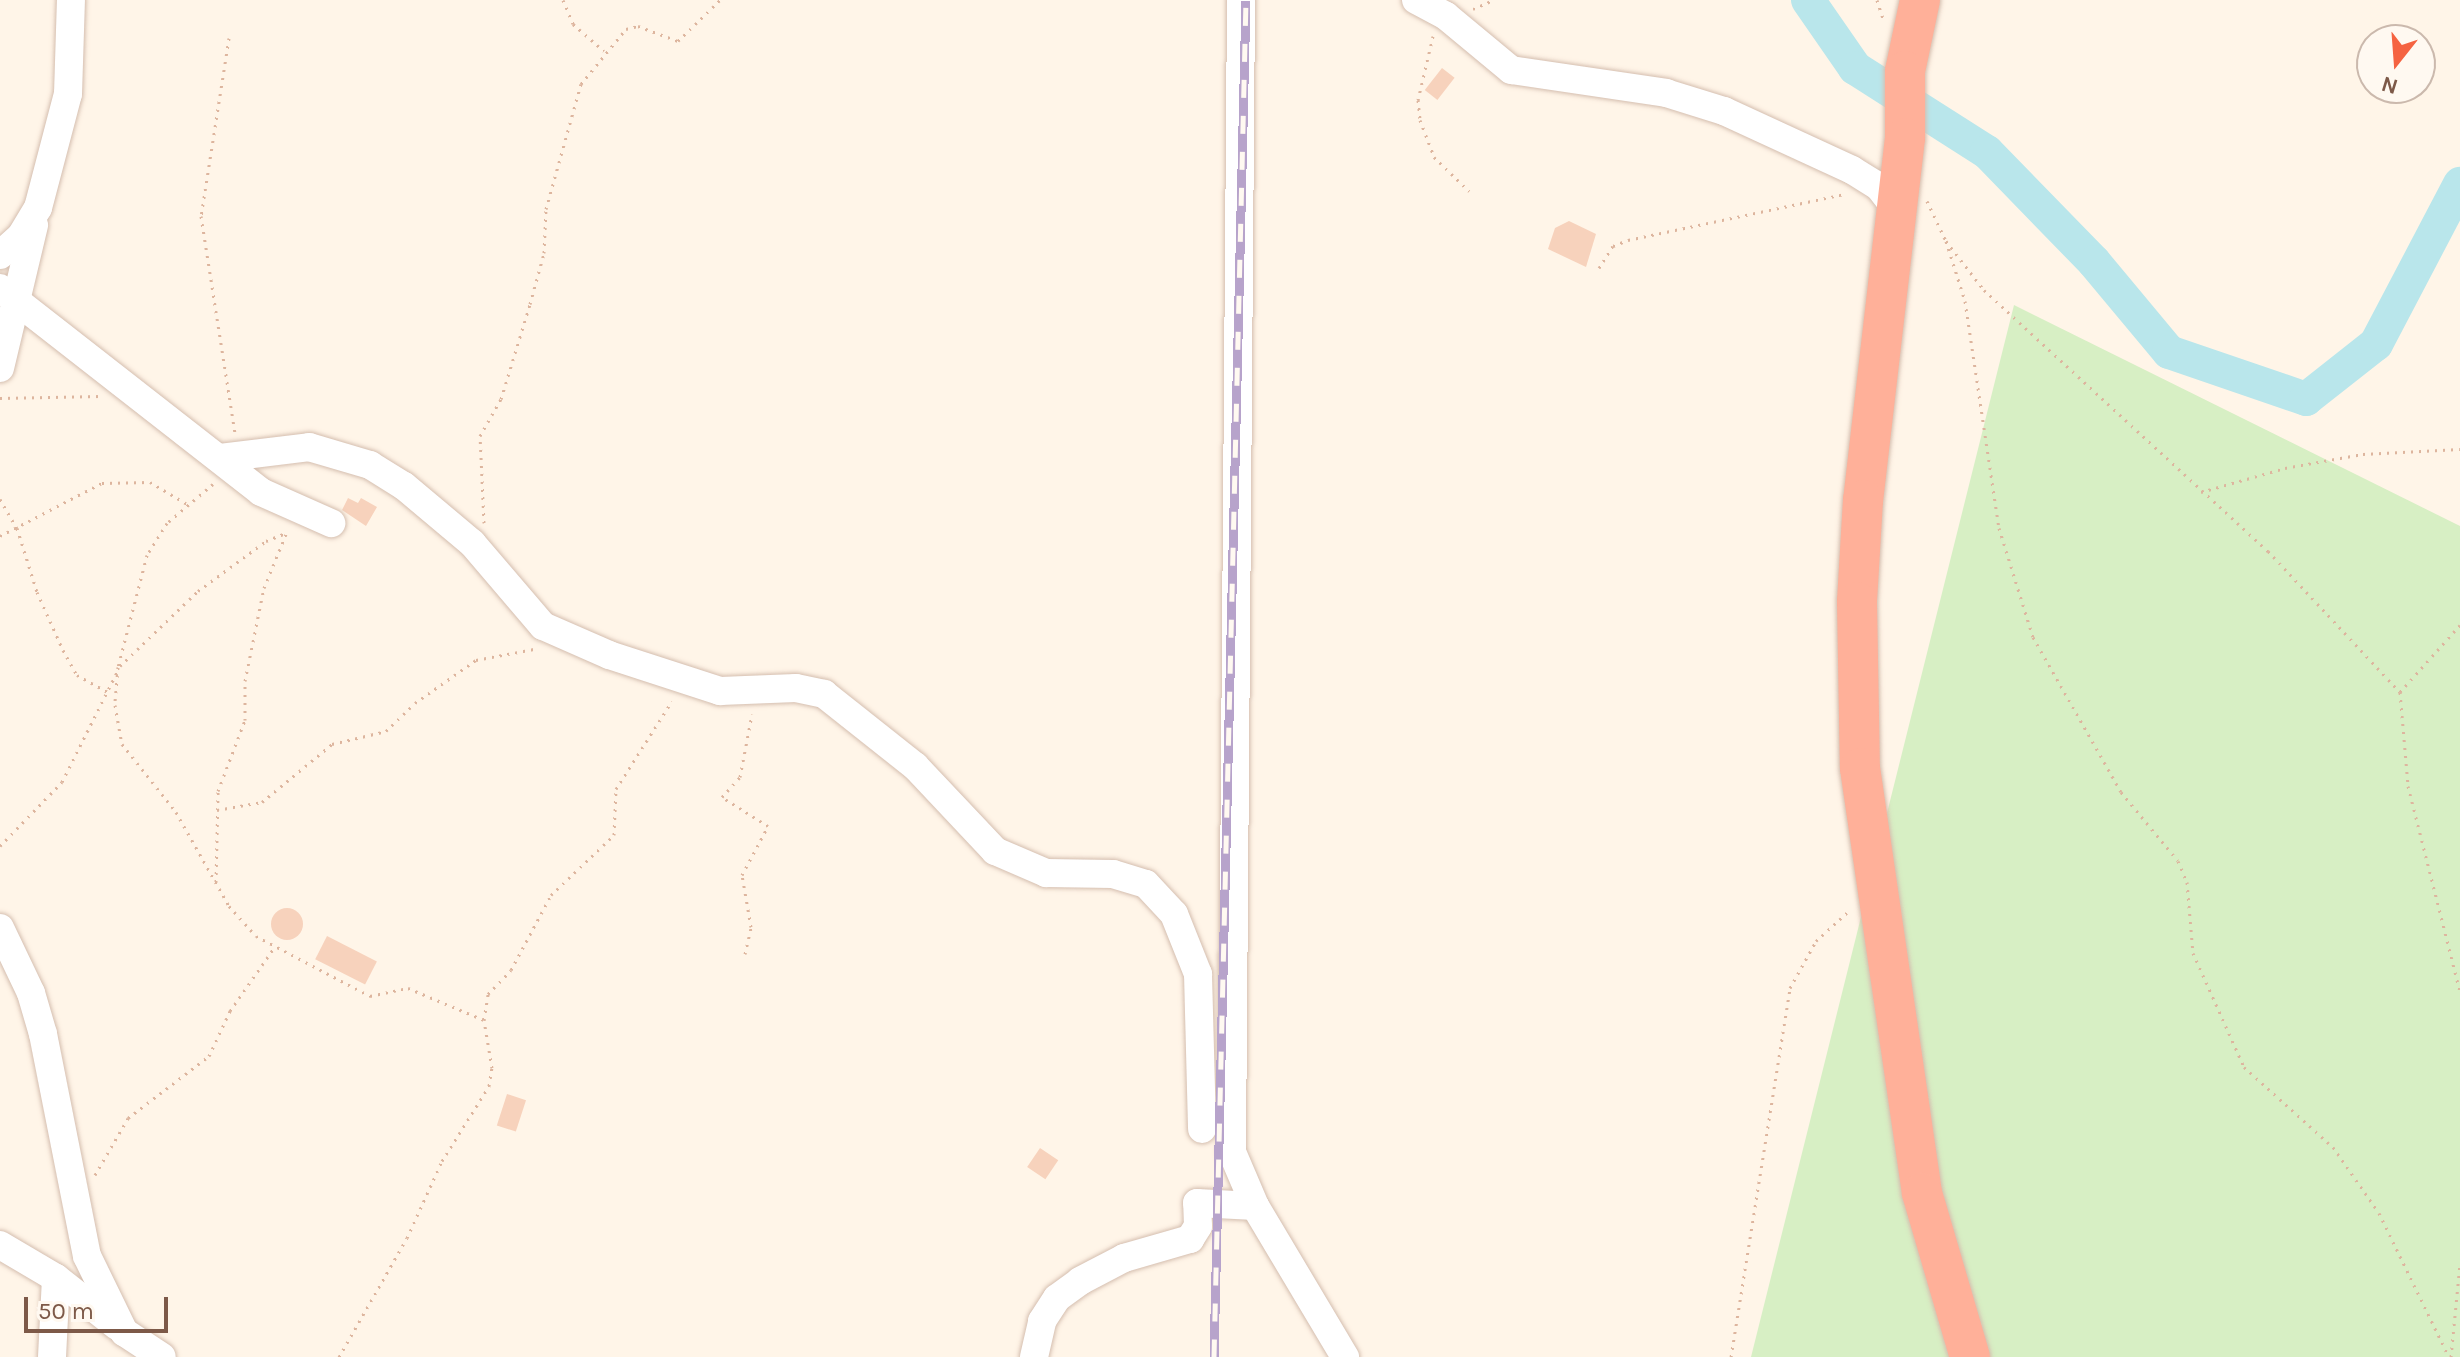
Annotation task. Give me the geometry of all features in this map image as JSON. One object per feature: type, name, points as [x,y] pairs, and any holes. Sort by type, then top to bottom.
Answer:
[{"type":"highway","points":[[1920,0],[1905,71],[1874,377],[1857,602],[1860,768],[1922,1193],[1970,1357]]},
{"type":"street","points":[[0,368],[8,294],[38,208],[68,94],[71,0]]},
{"type":"street","points":[[1241,0],[1232,1152],[1255,1206],[1345,1357]]},
{"type":"street","points":[[1428,6],[1511,70],[1666,93],[1812,148],[1895,172]]},
{"type":"street","points":[[0,255],[21,236],[38,208]]},
{"type":"street","points":[[8,294],[228,461],[294,522],[331,523]]},
{"type":"street","points":[[228,461],[309,447],[344,454],[404,486],[472,543],[514,587],[530,614],[566,637],[686,682],[731,692],[796,688],[838,702],[915,766],[978,838],[1021,865],[1046,873],[1113,874],[1146,884],[1159,894],[1184,933],[1198,974],[1202,1129]]},
{"type":"street","points":[[0,928],[31,993],[43,1034],[65,1128],[79,1232],[124,1332]]},
{"type":"street","points":[[1034,1357],[1042,1321],[1057,1298],[1080,1281],[1124,1258],[1190,1239],[1198,1226],[1197,1203],[1255,1206]]},
{"type":"street","points":[[0,1245],[56,1278],[124,1332],[162,1357]]},
{"type":"street","points":[[52,1357],[56,1278]]},
{"type":"path","points":[[563,0],[573,24],[604,51]]},
{"type":"path","points":[[472,543],[488,516],[480,436],[501,399],[530,304],[544,253],[546,209],[575,99],[604,51],[632,26],[678,41],[720,0]]},
{"type":"path","points":[[1428,6],[1418,100],[1420,120],[1434,157],[1469,191]]},
{"type":"path","points":[[0,846],[62,782],[110,693],[147,555],[187,504],[228,461],[236,418],[201,216],[229,38]]},
{"type":"path","points":[[1599,268],[1613,246],[1628,240],[1780,211],[1895,172],[1984,290],[2320,603],[2400,692],[2408,786],[2460,992]]},
{"type":"path","points":[[1946,241],[1965,301],[1999,528],[2033,637],[2121,792],[2178,861],[2187,882],[2193,953],[2244,1067],[2333,1147],[2379,1213],[2450,1357]]},
{"type":"path","points":[[0,398],[140,396]]},
{"type":"path","points":[[2201,492],[2285,468],[2363,454],[2460,449]]},
{"type":"path","points":[[0,536],[81,492],[115,481],[159,485],[187,504]]},
{"type":"path","points":[[0,499],[17,528],[37,592],[77,675],[110,693]]},
{"type":"path","points":[[294,522],[198,591],[118,667],[115,705],[122,744],[176,812],[216,886],[243,922],[274,948],[370,996],[408,988],[484,1020]]},
{"type":"path","points":[[216,886],[217,810],[225,769],[245,720],[245,681],[264,588],[294,522]]},
{"type":"path","points":[[2400,692],[2460,625]]},
{"type":"path","points":[[217,810],[262,802],[332,744],[386,731],[415,703],[476,660],[566,637]]},
{"type":"path","points":[[339,1357],[407,1238],[442,1161],[489,1086],[492,1068],[484,1020],[488,994],[511,970],[545,904],[614,835],[616,789],[686,682]]},
{"type":"path","points":[[745,954],[751,927],[742,875],[768,823],[722,797],[740,777],[759,692]]},
{"type":"path","points":[[1731,1357],[1790,988],[1816,941],[1877,886]]},
{"type":"path","points":[[94,1177],[128,1118],[209,1056],[230,1011],[274,948]]},
{"type":"path","points":[[2450,1357],[2460,1264]]},
{"type":"green space","points":[[2014,305],[2460,526],[2460,1357],[1751,1357]]},
{"type":"building","points":[[1442,68],[1455,78],[1437,100],[1425,90]]},
{"type":"building","points":[[1569,221],[1596,234],[1586,267],[1548,249],[1555,228]]},
{"type":"building","points":[[348,498],[358,503],[361,498],[377,507],[366,526],[342,510]]},
{"type":"building","points":[[287,908],[298,913],[303,924],[298,935],[287,940],[276,935],[271,924],[276,913]]},
{"type":"building","points":[[327,936],[377,961],[365,985],[315,959]]},
{"type":"building","points":[[507,1094],[526,1100],[516,1132],[497,1125]]},
{"type":"building","points":[[1040,1148],[1058,1160],[1045,1179],[1027,1167]]},
{"type":"waterway","points":[[1808,0],[1855,68],[1987,152],[2094,262],[2169,352],[2306,399],[2376,344],[2460,184]]},
{"type":"railway","points":[[1214,1357],[1246,0]]}]
